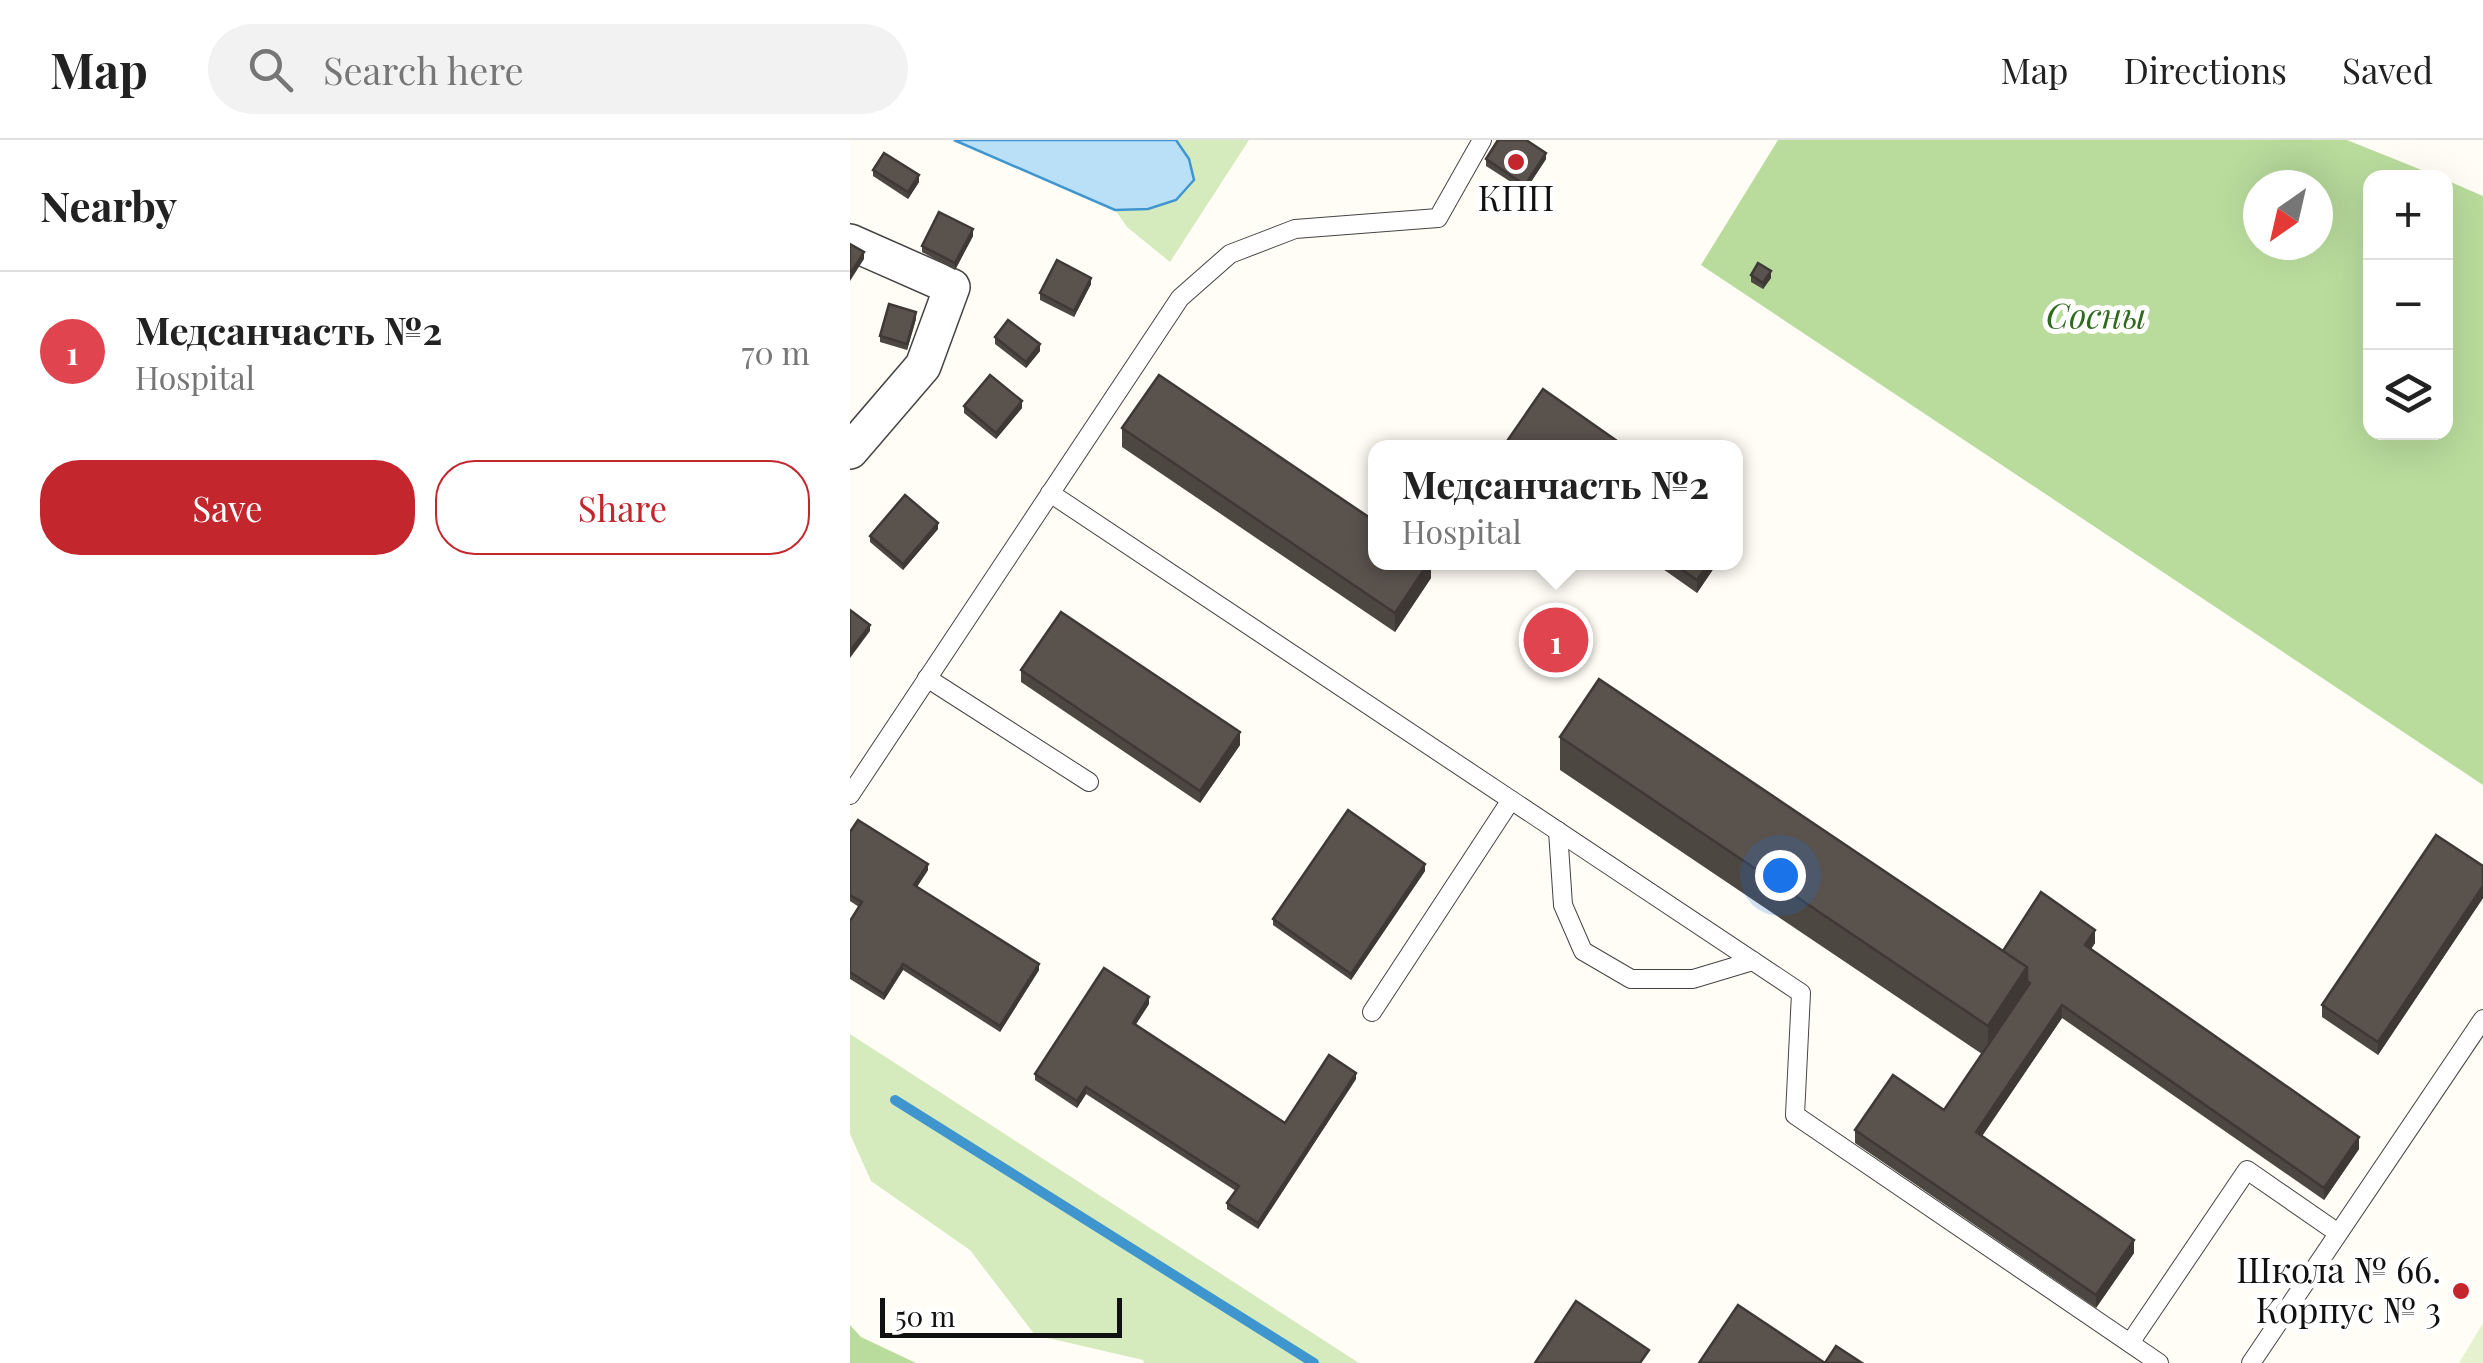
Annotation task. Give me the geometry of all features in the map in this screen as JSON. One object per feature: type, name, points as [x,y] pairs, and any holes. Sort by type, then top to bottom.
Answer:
[{"type":"street","points":[[850,242],[952,287],[923,366],[850,451]]},
{"type":"lane","points":[[850,794],[1180,298],[1230,254],[1295,229],[1438,218],[1482,140]]},
{"type":"lane","points":[[1050,493],[1801,993],[1795,1115],[2159,1363]]},
{"type":"lane","points":[[927,678],[1089,782]]},
{"type":"lane","points":[[1372,1012],[1511,800]]},
{"type":"lane","points":[[1558,831],[1563,904],[1583,951],[1631,979],[1692,979],[1752,961]]},
{"type":"lane","points":[[2251,1363],[2483,1019]]},
{"type":"lane","points":[[2130,1344],[2247,1170],[2338,1233]]},
{"type":"green space","points":[[1176,140],[1249,140],[1170,262],[1127,227],[1115,210],[1159,206],[1194,180],[1189,159]]},
{"type":"green space","name":"Сосны","points":[[1778,140],[2347,140],[2422,170],[2363,170],[2363,440],[2453,440],[2453,183],[2483,196],[2483,785],[1701,265]]},
{"type":"green space","points":[[850,1034],[1359,1363],[1144,1363],[1035,1335],[970,1250],[871,1181],[850,1134]]},
{"type":"green space","points":[[2483,1323],[2483,1363],[2459,1363]]},
{"type":"green space","points":[[850,1325],[861,1337],[916,1363],[850,1363]]},
{"type":"water","points":[[954,140],[1176,140],[1189,159],[1194,180],[1176,200],[1148,209],[1115,210]]},
{"type":"building","name":"КПП","points":[[1498,140],[1526,140],[1546,153],[1525,185],[1486,159]]},
{"type":"building","points":[[884,153],[919,175],[908,192],[873,170]]},
{"type":"building","points":[[939,212],[973,229],[955,263],[922,246]]},
{"type":"building","points":[[850,244],[864,252],[850,274]]},
{"type":"building","points":[[1057,260],[1091,278],[1074,311],[1040,293]]},
{"type":"building","points":[[1758,263],[1771,271],[1763,283],[1751,275]]},
{"type":"building","points":[[889,304],[916,312],[907,344],[880,336]]},
{"type":"building","points":[[1008,320],[1040,344],[1026,362],[995,337]]},
{"type":"building","points":[[990,375],[1022,401],[996,433],[964,406]]},
{"type":"building","points":[[1159,375],[1368,517],[1368,570],[1424,570],[1395,613],[1122,428]]},
{"type":"building","points":[[1543,389],[1616,440],[1508,440]]},
{"type":"building","points":[[905,495],[938,523],[903,564],[870,536]]},
{"type":"building","points":[[1683,570],[1704,570],[1697,580]]},
{"type":"building","points":[[850,610],[870,625],[850,651]]},
{"type":"building","points":[[1061,612],[1240,732],[1200,791],[1021,670]]},
{"type":"building","points":[[1599,679],[2027,967],[1988,1026],[1560,737]]},
{"type":"building","points":[[1348,810],[1425,864],[1351,974],[1273,919]]},
{"type":"building","points":[[858,820],[928,864],[914,885],[1039,964],[1000,1026],[903,964],[884,994],[850,972],[850,921],[862,902],[850,895],[850,832]]},
{"type":"building","points":[[2436,835],[2483,866],[2483,886],[2378,1042],[2322,1005]]},
{"type":"building","points":[[2041,892],[2095,930],[2085,945],[2359,1137],[2324,1188],[2062,1005],[1976,1132],[2134,1240],[2096,1295],[1855,1130],[1893,1075],[1944,1110],[2030,983],[2027,967],[2003,951]]},
{"type":"building","points":[[1104,968],[1149,997],[1133,1023],[1285,1123],[1329,1055],[1356,1073],[1258,1223],[1227,1203],[1239,1186],[1086,1087],[1077,1101],[1035,1074]]},
{"type":"building","points":[[1576,1301],[1649,1350],[1640,1363],[1535,1363]]},
{"type":"building","points":[[1738,1305],[1825,1363],[1699,1363]]},
{"type":"building","points":[[1836,1346],[1862,1363],[1825,1363]]},
{"type":"waterway","points":[[895,1100],[1314,1363]]},
{"type":"place","name":"КПП","points":[[1516,162]]},
{"type":"place","name":"Медсанчасть №2","points":[[1556,640]]},
{"type":"place","name":"Школа № 66. Корпус № 3","points":[[2461,1291]]}]
